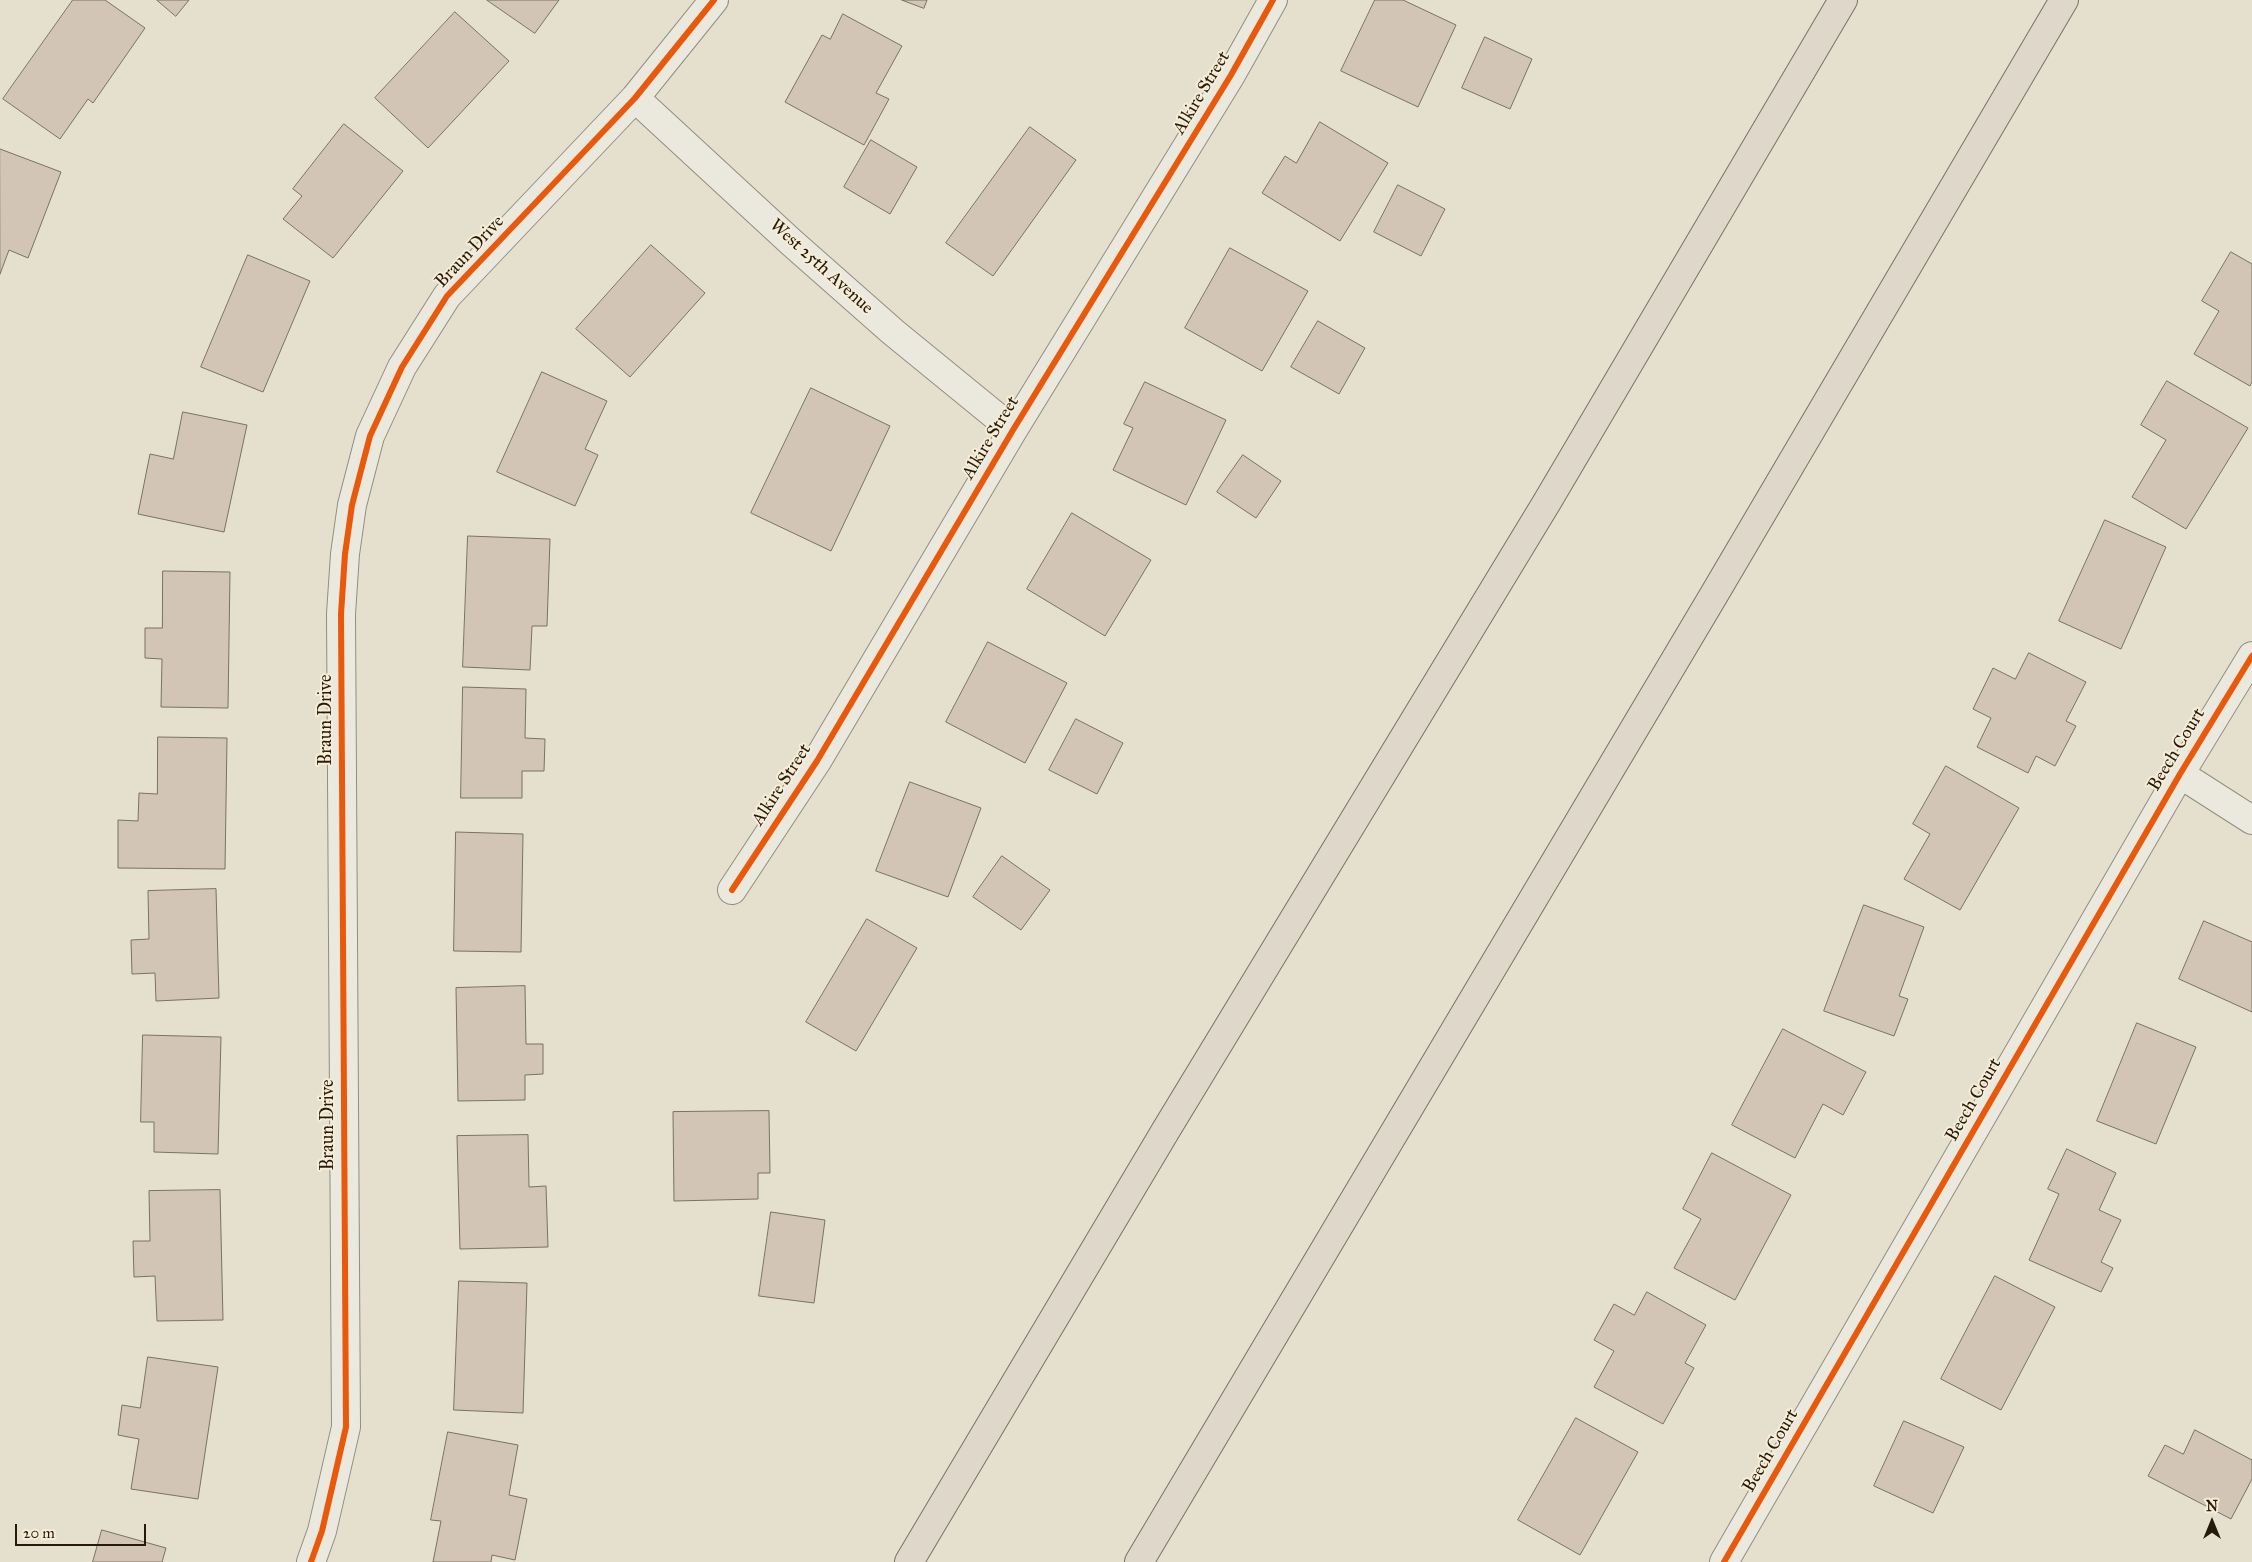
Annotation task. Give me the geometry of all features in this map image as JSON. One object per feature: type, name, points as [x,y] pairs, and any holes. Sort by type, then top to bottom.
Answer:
[{"type":"highway","points":[[909,1562],[1166,1130],[1547,502],[1843,0]]},
{"type":"highway","points":[[1139,1562],[1715,593],[2064,0]]},
{"type":"street","name":"Braun Drive","points":[[311,1562],[322,1531],[346,1427],[341,614],[345,554],[352,504],[370,436],[402,368],[447,296],[635,98],[714,0]]},
{"type":"street","name":"Alkire Street","points":[[732,890],[817,761],[1012,430],[1231,75],[1273,0]]},
{"type":"street","name":"West 25th Avenue","points":[[635,98],[791,242],[893,332],[1012,430]]},
{"type":"street","name":"Beech Court","points":[[1724,1562],[2180,774],[2252,656]]},
{"type":"street","points":[[2180,774],[2252,820]]},
{"type":"building","points":[[73,0],[105,0],[145,28],[93,103],[88,99],[60,139],[3,99]]},
{"type":"building","points":[[157,0],[189,0],[176,16]]},
{"type":"building","points":[[487,0],[559,0],[535,33]]},
{"type":"building","points":[[902,0],[927,0],[924,8]]},
{"type":"building","points":[[1375,0],[1403,0],[1456,25],[1418,107],[1341,71]]},
{"type":"building","points":[[455,12],[509,61],[428,148],[375,98]]},
{"type":"building","points":[[843,14],[902,46],[876,93],[889,99],[864,145],[785,102],[822,35],[830,39]]},
{"type":"building","points":[[1485,37],[1532,59],[1510,109],[1462,88]]},
{"type":"building","points":[[1320,122],[1388,163],[1340,241],[1262,193],[1285,156],[1296,163]]},
{"type":"building","points":[[344,124],[403,171],[333,258],[283,219],[302,196],[293,189]]},
{"type":"building","points":[[1030,127],[1076,160],[993,276],[946,243]]},
{"type":"building","points":[[871,140],[917,167],[890,214],[844,187]]},
{"type":"building","points":[[0,149],[61,172],[28,258],[9,250],[0,274]]},
{"type":"building","points":[[1398,185],[1445,209],[1421,256],[1374,232]]},
{"type":"building","points":[[651,245],[705,293],[630,377],[576,329]]},
{"type":"building","points":[[1230,248],[1308,291],[1262,371],[1185,328]]},
{"type":"building","points":[[2231,252],[2252,264],[2252,382],[2250,386],[2194,354],[2219,311],[2202,301]]},
{"type":"building","points":[[248,255],[310,281],[263,392],[201,367]]},
{"type":"building","points":[[1318,321],[1365,348],[1339,394],[1291,367]]},
{"type":"building","points":[[542,372],[607,401],[585,449],[598,455],[575,506],[497,472]]},
{"type":"building","points":[[2167,381],[2248,428],[2186,529],[2132,497],[2166,440],[2141,425]]},
{"type":"building","points":[[1145,382],[1226,420],[1186,505],[1113,470],[1133,428],[1124,424]]},
{"type":"building","points":[[811,388],[890,426],[831,551],[751,513]]},
{"type":"building","points":[[183,412],[247,425],[224,532],[138,514],[150,454],[173,459]]},
{"type":"building","points":[[1243,455],[1281,481],[1256,518],[1217,492]]},
{"type":"building","points":[[1072,513],[1151,560],[1105,636],[1027,589]]},
{"type":"building","points":[[2105,520],[2166,547],[2121,649],[2059,621]]},
{"type":"building","points":[[468,536],[550,539],[547,626],[532,626],[530,670],[463,667]]},
{"type":"building","points":[[163,571],[230,572],[228,708],[161,707],[162,659],[145,658],[145,628],[162,628]]},
{"type":"building","points":[[988,642],[1067,683],[1025,763],[946,722]]},
{"type":"building","points":[[2029,653],[2086,682],[2066,721],[2076,726],[2055,766],[2036,756],[2028,773],[1977,747],[1991,718],[1973,709],[1993,668],[2015,679]]},
{"type":"building","points":[[463,687],[526,689],[525,738],[545,739],[544,771],[522,771],[522,798],[461,798]]},
{"type":"building","points":[[1076,719],[1123,743],[1097,794],[1049,770]]},
{"type":"building","points":[[158,737],[227,738],[225,869],[118,868],[118,820],[138,821],[139,793],[157,794]]},
{"type":"building","points":[[1946,766],[2019,808],[1960,910],[1904,879],[1930,834],[1913,824]]},
{"type":"building","points":[[910,782],[981,808],[948,897],[876,871]]},
{"type":"building","points":[[456,832],[523,834],[521,952],[454,951]]},
{"type":"building","points":[[1002,856],[1050,890],[1021,930],[973,897]]},
{"type":"building","points":[[216,889],[219,998],[156,1001],[155,973],[132,974],[131,940],[149,939],[148,891]]},
{"type":"building","points":[[1864,905],[1924,927],[1899,996],[1908,999],[1894,1036],[1824,1011]]},
{"type":"building","points":[[867,919],[917,948],[856,1051],[806,1022]]},
{"type":"building","points":[[2204,921],[2252,942],[2252,1012],[2179,979]]},
{"type":"building","points":[[525,986],[526,1044],[543,1044],[543,1074],[525,1075],[525,1100],[458,1101],[456,988]]},
{"type":"building","points":[[2137,1023],[2196,1047],[2156,1144],[2097,1121]]},
{"type":"building","points":[[1783,1029],[1866,1072],[1843,1115],[1823,1104],[1795,1158],[1732,1125]]},
{"type":"building","points":[[143,1035],[221,1037],[218,1154],[154,1152],[154,1122],[141,1122]]},
{"type":"building","points":[[769,1111],[770,1173],[758,1173],[758,1199],[674,1201],[673,1112]]},
{"type":"building","points":[[528,1135],[529,1187],[546,1186],[548,1247],[460,1249],[457,1136]]},
{"type":"building","points":[[2067,1149],[2116,1173],[2099,1210],[2121,1220],[2101,1262],[2113,1268],[2101,1292],[2029,1260],[2059,1194],[2048,1189]]},
{"type":"building","points":[[1712,1153],[1791,1195],[1735,1300],[1674,1268],[1701,1219],[1683,1209]]},
{"type":"building","points":[[220,1190],[223,1320],[157,1321],[155,1276],[134,1277],[133,1241],[150,1241],[149,1191]]},
{"type":"building","points":[[771,1212],[825,1220],[814,1303],[759,1296]]},
{"type":"building","points":[[1995,1276],[2055,1307],[2001,1410],[1941,1379]]},
{"type":"building","points":[[459,1281],[527,1283],[523,1413],[454,1410]]},
{"type":"building","points":[[1647,1292],[1706,1325],[1685,1363],[1694,1368],[1663,1424],[1594,1387],[1614,1351],[1594,1340],[1614,1304],[1634,1315]]},
{"type":"building","points":[[148,1357],[218,1367],[198,1499],[131,1489],[139,1439],[118,1435],[122,1405],[140,1408]]},
{"type":"building","points":[[1576,1418],[1638,1452],[1580,1555],[1518,1520]]},
{"type":"building","points":[[1904,1421],[1964,1447],[1933,1513],[1874,1486]]},
{"type":"building","points":[[2195,1430],[2252,1460],[2252,1479],[2231,1519],[2148,1476],[2165,1445],[2183,1454]]},
{"type":"building","points":[[448,1432],[518,1445],[509,1495],[527,1499],[515,1560],[492,1555],[491,1562],[433,1562],[441,1521],[431,1520]]},
{"type":"building","points":[[102,1530],[166,1548],[162,1562],[93,1562]]},
{"type":"cycle path","points":[[311,1562],[322,1531],[346,1427],[341,614],[345,554],[352,505],[370,436],[402,367],[447,296],[635,98],[714,0]]},
{"type":"cycle path","points":[[732,890],[817,761],[1013,430],[1231,75],[1273,0]]},
{"type":"cycle path","points":[[1724,1562],[2180,774],[2252,656]]}]
